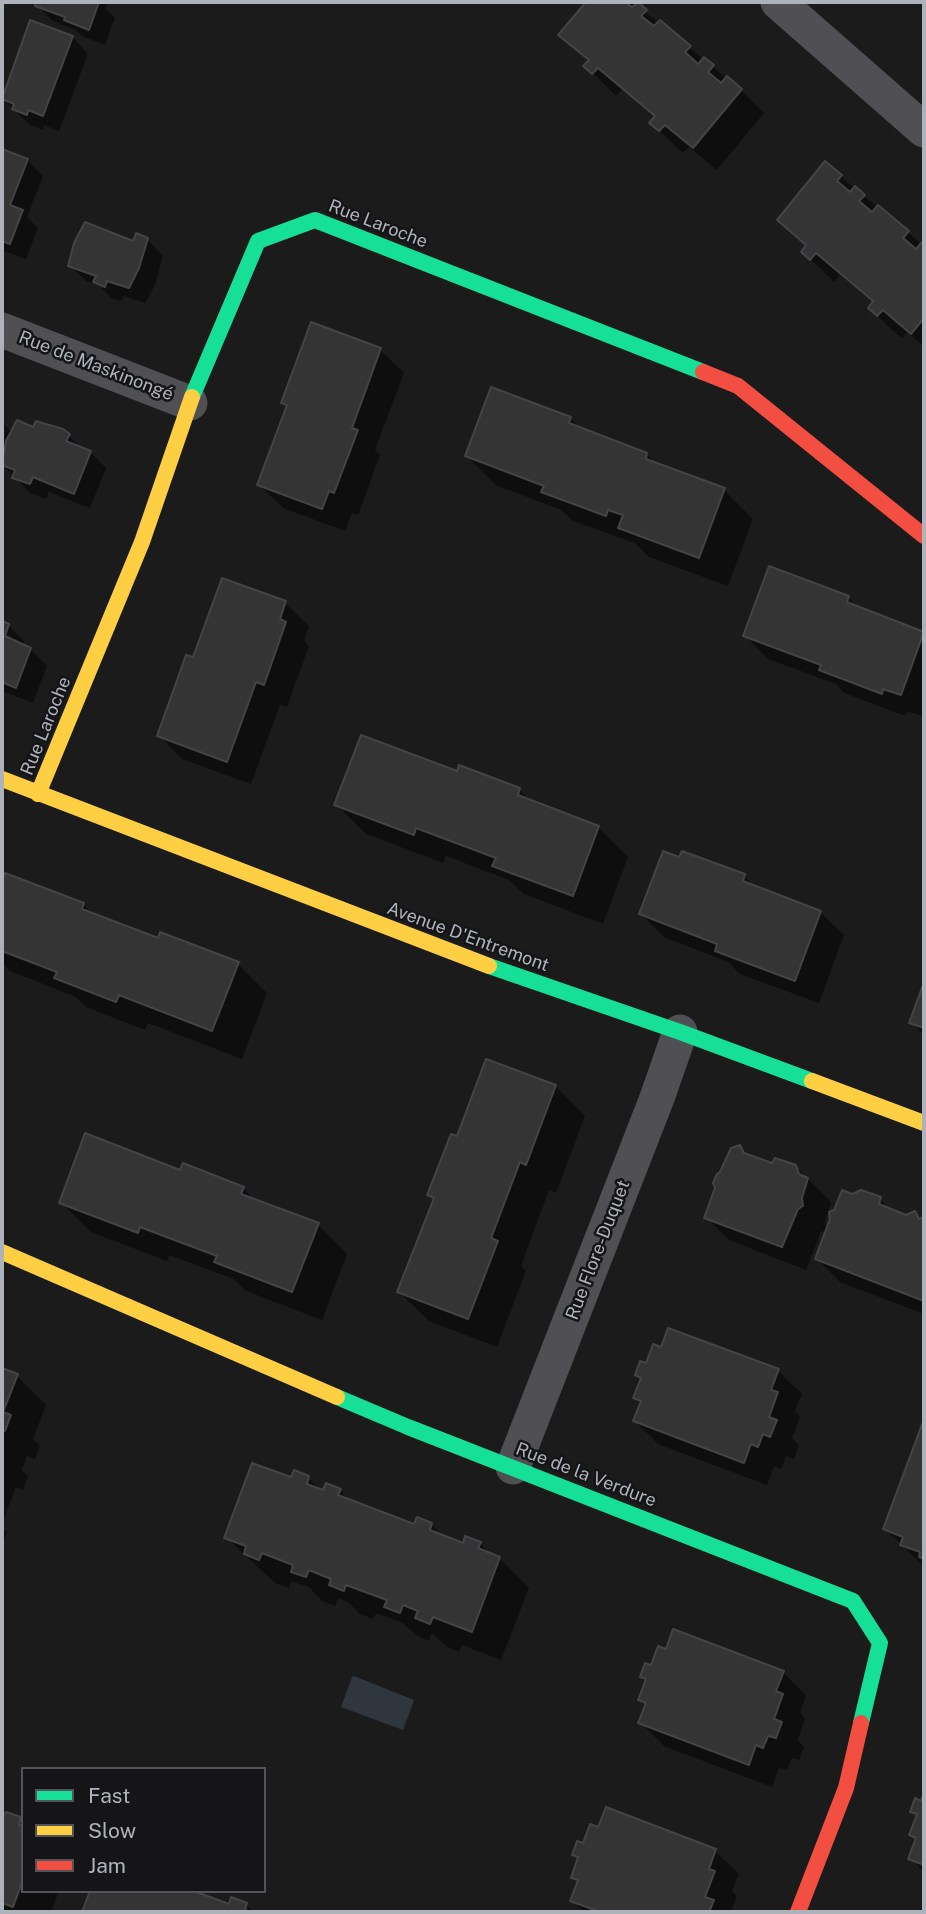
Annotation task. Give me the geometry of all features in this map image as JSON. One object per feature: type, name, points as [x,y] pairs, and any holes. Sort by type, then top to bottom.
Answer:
[{"type":"street","points":[[778,2],[924,130]]},
{"type":"street","name":"Rue Laroche","points":[[38,794],[142,542],[190,403],[258,241],[315,220],[738,386],[924,536]]},
{"type":"street","name":"Rue de Maskinongé","points":[[2,330],[190,403]]},
{"type":"street","name":"Avenue D'Entremont","points":[[2,779],[445,951],[680,1032],[924,1123]]},
{"type":"street","name":"Rue Flore-Duquet","points":[[513,1467],[657,1098],[680,1032]]},
{"type":"street","name":"Rue de la Verdure","points":[[2,1252],[408,1427],[853,1601],[880,1643],[846,1788],[799,1912]]},
{"type":"shaded area","points":[[354,1676],[414,1700],[403,1730],[341,1707]]},
{"type":"building","points":[[36,2],[99,2],[89,30],[64,20],[65,17],[35,6]]},
{"type":"building","points":[[586,2],[625,2],[632,7],[638,2],[647,10],[641,16],[654,26],[660,20],[691,46],[685,52],[698,64],[704,57],[714,65],[708,72],[721,83],[727,76],[742,89],[693,148],[665,125],[659,131],[649,123],[655,116],[598,68],[592,74],[583,66],[589,60],[558,35]]},
{"type":"building","points":[[30,20],[73,36],[43,116],[28,110],[27,115],[12,109],[14,104],[2,99]]},
{"type":"building","points":[[2,149],[28,159],[10,205],[23,210],[10,244],[2,241]]},
{"type":"building","points":[[825,161],[842,175],[837,181],[850,192],[855,186],[865,195],[859,201],[872,212],[878,205],[909,231],[903,238],[916,249],[922,242],[924,244],[924,318],[911,334],[883,310],[877,316],[868,308],[873,301],[816,253],[810,260],[801,252],[806,245],[777,220]]},
{"type":"building","points":[[85,222],[133,241],[136,233],[148,238],[139,268],[129,288],[107,281],[105,287],[93,282],[96,276],[68,266],[74,243]]},
{"type":"building","points":[[311,322],[381,348],[352,428],[358,430],[334,493],[329,491],[322,509],[257,485],[287,405],[281,403]]},
{"type":"building","points":[[491,387],[571,417],[569,423],[647,453],[646,459],[725,488],[699,558],[618,528],[623,515],[608,510],[606,516],[541,492],[544,486],[465,456]]},
{"type":"building","points":[[17,420],[33,427],[36,421],[63,429],[70,434],[66,441],[91,451],[74,494],[33,477],[30,484],[12,478],[15,470],[2,465],[6,441]]},
{"type":"building","points":[[769,566],[849,596],[847,602],[924,632],[901,695],[883,689],[882,694],[819,670],[821,665],[743,636]]},
{"type":"building","points":[[222,578],[286,601],[280,619],[286,622],[264,685],[256,682],[227,762],[157,736],[186,655],[193,657]]},
{"type":"building","points":[[2,621],[9,624],[5,636],[31,648],[16,688],[2,682]]},
{"type":"building","points":[[361,735],[457,771],[459,765],[520,788],[518,795],[599,826],[573,896],[492,866],[496,858],[416,828],[414,835],[334,805]]},
{"type":"building","points":[[663,851],[679,857],[682,851],[745,874],[743,881],[821,911],[795,981],[715,951],[717,944],[639,914]]},
{"type":"building","points":[[5,873],[84,903],[82,909],[158,938],[160,932],[239,962],[212,1031],[119,995],[116,1002],[54,978],[57,972],[2,951],[2,881]]},
{"type":"building","points":[[924,982],[924,1028],[909,1023]]},
{"type":"building","points":[[486,1059],[556,1085],[526,1165],[520,1162],[491,1238],[498,1241],[468,1319],[397,1292],[434,1198],[427,1195],[451,1134],[457,1136]]},
{"type":"building","points":[[85,1133],[180,1170],[183,1163],[244,1187],[241,1194],[319,1223],[292,1292],[214,1262],[217,1256],[140,1227],[138,1233],[59,1203]]},
{"type":"building","points":[[740,1145],[744,1153],[772,1163],[775,1158],[796,1165],[799,1174],[808,1178],[802,1198],[803,1206],[798,1209],[782,1247],[704,1218],[717,1174],[731,1148]]},
{"type":"building","points":[[842,1190],[852,1194],[861,1190],[881,1197],[879,1204],[906,1215],[915,1211],[919,1219],[924,1217],[924,1301],[815,1259],[830,1219],[829,1212],[834,1210]]},
{"type":"building","points":[[668,1328],[779,1369],[771,1390],[778,1392],[769,1417],[777,1420],[770,1437],[763,1434],[758,1447],[751,1444],[744,1463],[633,1421],[641,1401],[633,1398],[641,1378],[635,1375],[640,1361],[646,1363],[653,1344],[661,1347]]},
{"type":"building","points":[[2,1368],[18,1374],[3,1412],[11,1415],[5,1431],[2,1429]]},
{"type":"building","points":[[924,1419],[924,1559],[919,1557],[920,1552],[900,1545],[903,1537],[883,1529]]},
{"type":"building","points":[[252,1463],[291,1477],[294,1470],[309,1476],[307,1484],[323,1490],[326,1483],[341,1489],[338,1495],[414,1524],[417,1517],[432,1523],[430,1530],[463,1543],[465,1536],[481,1542],[478,1548],[500,1557],[472,1632],[433,1617],[430,1624],[415,1618],[418,1611],[403,1605],[400,1613],[384,1607],[387,1600],[346,1585],[344,1591],[329,1585],[331,1579],[309,1570],[306,1577],[291,1572],[293,1565],[262,1553],[259,1560],[244,1554],[246,1546],[224,1538]]},
{"type":"building","points":[[673,1629],[784,1671],[776,1691],[783,1694],[774,1719],[782,1722],[776,1738],[768,1736],[763,1748],[756,1745],[749,1765],[638,1723],[646,1703],[638,1700],[646,1679],[640,1677],[645,1663],[651,1665],[658,1646],[666,1649]]},
{"type":"building","points":[[924,1792],[924,1865],[908,1859],[916,1838],[909,1835],[917,1814],[910,1812],[915,1798],[921,1801]]},
{"type":"building","points":[[606,1807],[716,1849],[709,1869],[715,1871],[705,1897],[714,1900],[709,1912],[600,1912],[570,1901],[578,1880],[571,1878],[578,1857],[572,1855],[577,1841],[583,1843],[590,1824],[598,1827]]},
{"type":"building","points":[[6,1812],[21,1817],[21,1885],[13,1907],[2,1903],[2,1818]]},
{"type":"building","points":[[89,1893],[199,1893],[229,1904],[231,1897],[247,1903],[245,1910],[251,1912],[82,1912]]},
{"type":"traffic: fast","points":[[192,397],[258,241],[315,220],[703,372]]},
{"type":"traffic: fast","points":[[489,966],[812,1081]]},
{"type":"traffic: fast","points":[[337,1397],[853,1601],[880,1643],[861,1723]]},
{"type":"traffic: slow","points":[[38,794],[142,542],[192,397]]},
{"type":"traffic: slow","points":[[2,779],[489,966]]},
{"type":"traffic: slow","points":[[812,1081],[924,1123]]},
{"type":"traffic: slow","points":[[2,1252],[337,1397]]},
{"type":"traffic: jam","points":[[703,372],[738,386],[924,536]]},
{"type":"traffic: jam","points":[[798,1912],[846,1788],[861,1723]]}]
